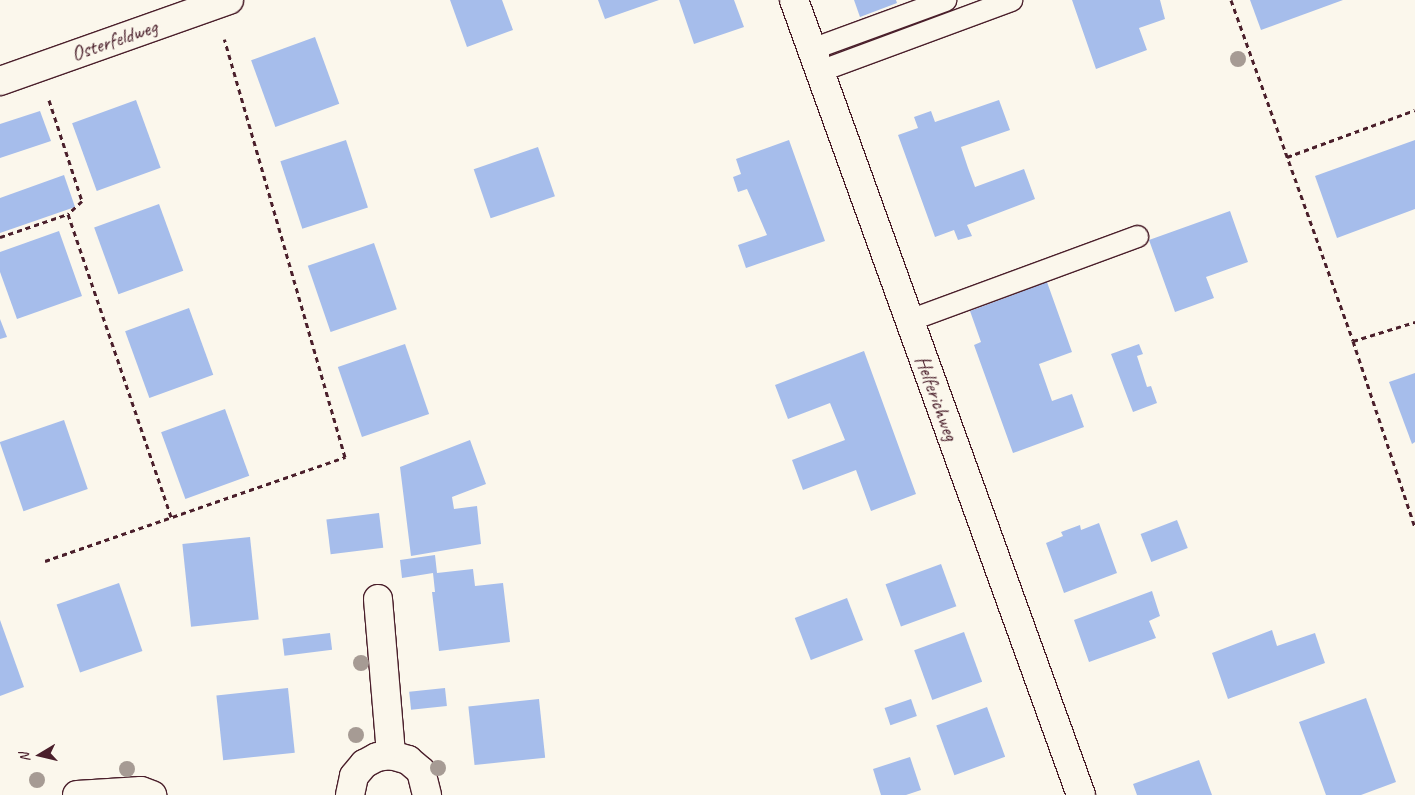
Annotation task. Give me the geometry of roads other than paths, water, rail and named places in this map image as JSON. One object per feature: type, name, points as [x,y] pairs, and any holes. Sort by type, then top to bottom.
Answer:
[{"type":"street","name":"Helferichweg","points":[[794,0],[1080,795]]},
{"type":"street","name":"Osterfeldweg","points":[[0,81],[221,3]]},
{"type":"street","points":[[378,599],[391,755]]},
{"type":"street","points":[[350,795],[354,776],[364,764],[377,757],[391,755],[408,760],[421,771],[427,795]]},
{"type":"street","points":[[77,795],[141,791],[152,795]]},
{"type":"lane","points":[[815,60],[945,0]]},
{"type":"lane","points":[[815,60],[1011,0]]},
{"type":"lane","points":[[909,320],[1137,236]]}]
